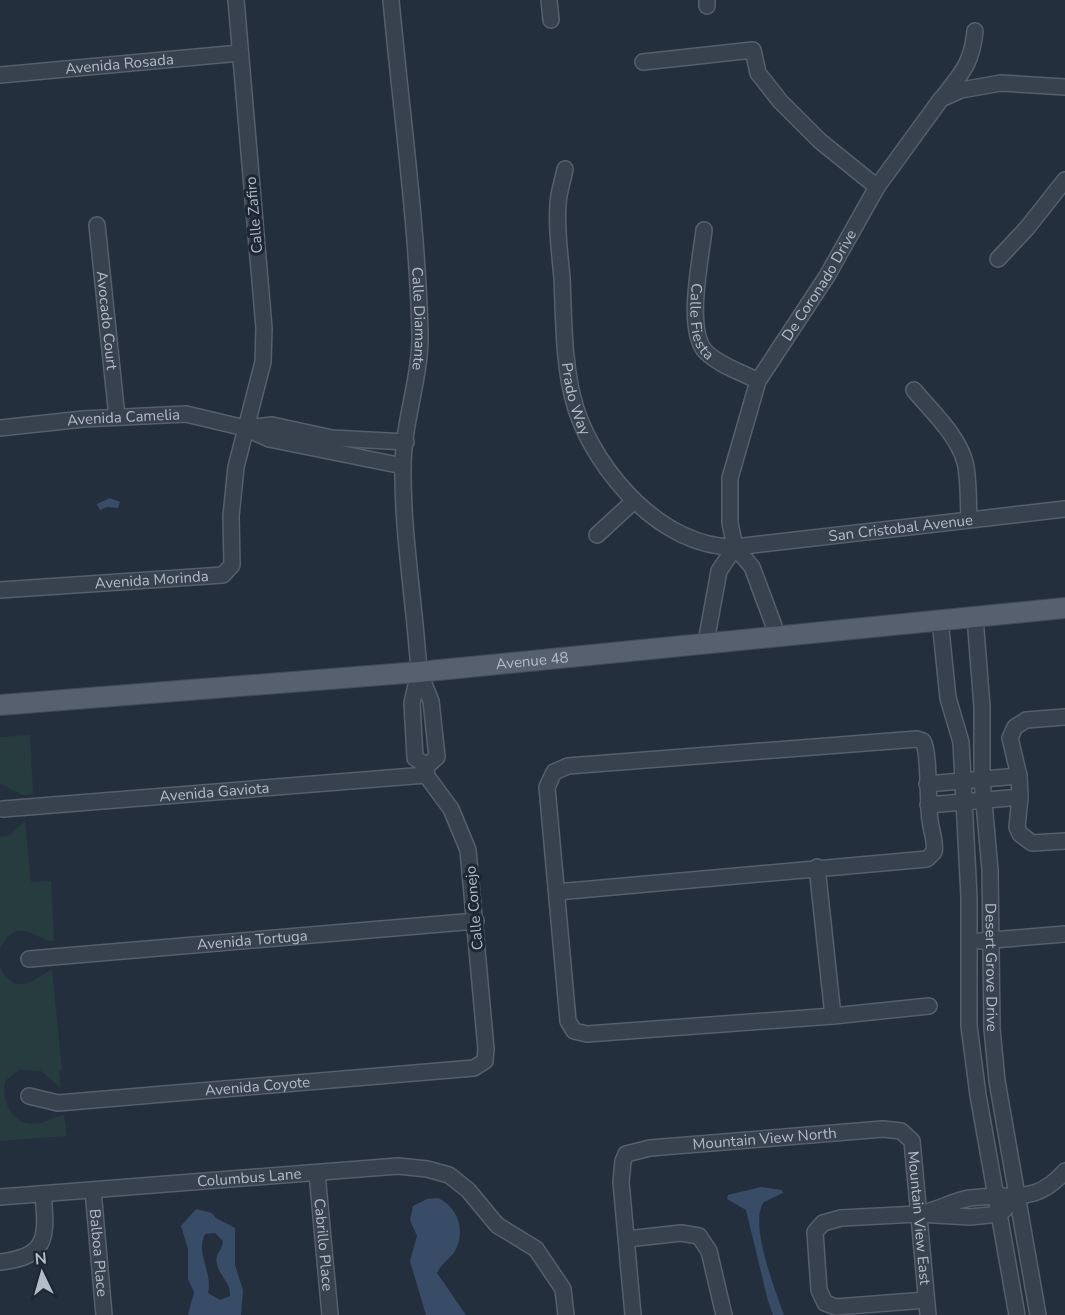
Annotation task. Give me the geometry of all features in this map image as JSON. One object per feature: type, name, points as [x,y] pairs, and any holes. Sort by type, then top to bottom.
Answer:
[{"type":"main road","name":"Avenue 48","points":[[0,705],[419,672],[777,634],[1065,608]]},
{"type":"street","name":"Calle Zafiro","points":[[236,0],[264,328],[263,362],[245,428]]},
{"type":"street","name":"Calle Diamante","points":[[391,0],[418,276],[420,336],[416,386],[403,466],[419,672]]},
{"type":"street","points":[[549,0],[551,20]]},
{"type":"street","name":"De Coronado Drive","points":[[777,634],[752,567],[735,547],[730,523],[730,478],[758,381],[827,276],[877,187],[941,99],[967,68],[973,53],[975,31]]},
{"type":"street","points":[[643,62],[753,50],[758,73],[780,101],[820,141],[877,187]]},
{"type":"street","name":"Avenida Rosada","points":[[0,75],[240,53]]},
{"type":"street","points":[[941,99],[961,90],[1001,83],[1065,87]]},
{"type":"street","name":"Prado Way","points":[[565,169],[558,204],[566,351],[571,388],[591,443],[634,501],[664,526],[718,547],[735,547]]},
{"type":"street","points":[[998,259],[1027,228],[1065,180]]},
{"type":"street","name":"Avocado Court","points":[[97,225],[117,417]]},
{"type":"street","name":"Calle Fiesta","points":[[704,230],[694,318],[699,342],[705,351],[716,360],[758,381]]},
{"type":"street","points":[[914,390],[951,434],[960,450],[965,463],[969,518]]},
{"type":"street","name":"Avenida Camelia","points":[[0,428],[117,417],[186,414],[245,428],[269,439],[344,456],[403,466]]},
{"type":"street","name":"Avenida Camelia","points":[[245,428],[272,426],[346,439],[406,442]]},
{"type":"street","name":"Avenida Morinda","points":[[0,590],[223,575],[232,565],[231,516],[236,467],[245,428]]},
{"type":"street","points":[[344,456],[346,439]]},
{"type":"street","points":[[597,535],[634,501]]},
{"type":"street","name":"San Cristobal Avenue","points":[[735,547],[969,518],[1065,509]]},
{"type":"street","points":[[706,642],[718,571],[735,547]]},
{"type":"street","name":"Desert Grove Drive","points":[[975,617],[982,706],[983,800],[990,870],[992,1029],[997,1081],[1038,1315]]},
{"type":"street","name":"Desert Grove Drive","points":[[940,620],[948,698],[961,742],[964,781],[969,1026],[978,1095],[1017,1315]]},
{"type":"street","points":[[419,672],[431,701],[437,757],[427,770]]},
{"type":"street","name":"Calle Conejo","points":[[419,672],[412,703],[415,758],[427,770],[451,808],[468,850],[486,1049],[484,1061]]},
{"type":"street","points":[[1065,717],[1026,720],[1015,727],[1010,738],[1019,776],[1020,797],[1017,827],[1025,841],[1032,843],[1065,841]]},
{"type":"street","points":[[557,892],[817,867],[916,862],[927,859],[932,856],[935,848],[928,805],[923,741],[908,738],[568,766],[554,772],[547,787],[568,1021],[574,1031],[587,1034],[832,1016],[929,1006]]},
{"type":"street","points":[[961,742],[981,740]]},
{"type":"street","name":"Avenida Gaviota","points":[[3,809],[427,770]]},
{"type":"street","points":[[927,784],[1019,776]]},
{"type":"street","points":[[928,805],[1020,797]]},
{"type":"street","points":[[817,867],[832,1016]]},
{"type":"street","name":"Avenida Tortuga","points":[[29,959],[476,921]]},
{"type":"street","points":[[968,941],[1065,934]]},
{"type":"street","name":"Avenida Coyote","points":[[29,1096],[58,1103],[474,1068],[484,1061]]},
{"type":"street","name":"Mountain View North","points":[[627,1239],[621,1171],[626,1154],[632,1150],[896,1129]]},
{"type":"street","name":"Mountain View East","points":[[896,1129],[906,1134],[912,1141],[927,1308]]},
{"type":"street","name":"Columbus Lane","points":[[0,1197],[398,1166],[427,1169],[455,1180],[468,1190],[482,1210],[497,1225],[536,1249],[552,1269],[563,1289],[566,1315]]},
{"type":"street","points":[[918,1214],[968,1198],[1039,1193],[1053,1184],[1065,1171]]},
{"type":"street","name":"Cabrillo Place","points":[[316,1173],[330,1315]]},
{"type":"street","name":"Balboa Place","points":[[93,1190],[104,1315]]},
{"type":"street","points":[[0,1262],[31,1256],[41,1245],[46,1232],[43,1194]]},
{"type":"street","points":[[927,1308],[836,1307],[822,1298],[818,1280],[815,1232],[822,1223],[841,1218],[918,1214],[970,1217],[1000,1214],[1018,1196]]},
{"type":"street","points":[[633,1315],[627,1239],[681,1233],[699,1236],[709,1251],[724,1315]]},
{"type":"green space","points":[[30,735],[33,794],[23,795],[0,783],[0,737]]},
{"type":"green space","points":[[25,821],[31,882],[51,881],[54,941],[20,930],[13,932],[0,948],[0,837],[10,835]]},
{"type":"green space","points":[[0,967],[12,982],[18,984],[31,982],[52,969],[62,1070],[59,1070],[61,1088],[41,1071],[19,1070],[6,1080],[4,1094],[8,1108],[24,1123],[36,1124],[64,1115],[67,1136],[0,1141]]},
{"type":"water","points":[[110,498],[120,502],[118,508],[107,507],[100,510],[97,504]]},
{"type":"water","points":[[761,1187],[782,1190],[783,1193],[764,1202],[759,1225],[765,1258],[784,1315],[773,1315],[746,1210],[727,1199],[728,1195]]},
{"type":"water","points":[[438,1198],[451,1207],[455,1213],[460,1236],[455,1251],[437,1273],[466,1315],[426,1315],[410,1261],[417,1236],[410,1220],[413,1206],[427,1199]]},
{"type":"water","points":[[196,1209],[212,1213],[216,1218],[235,1228],[235,1265],[243,1290],[241,1315],[188,1315],[194,1292],[188,1279],[188,1249],[181,1226]],"holes":[[[215,1233],[223,1241],[216,1261],[229,1287],[230,1296],[220,1300],[208,1293],[209,1285],[202,1241],[205,1234]]]}]
